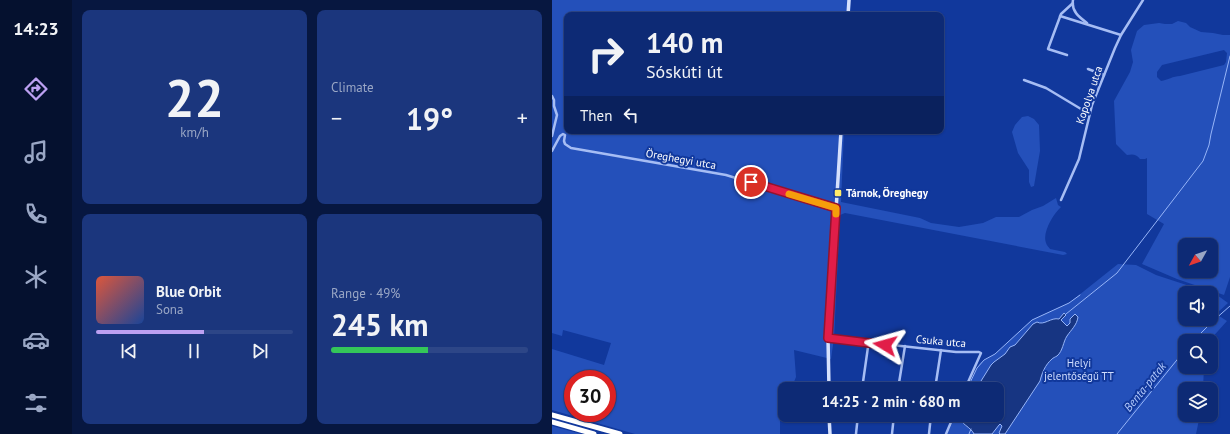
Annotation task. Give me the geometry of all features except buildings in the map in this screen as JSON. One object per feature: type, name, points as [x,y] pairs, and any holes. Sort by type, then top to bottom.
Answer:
[{"type":"highway","points":[[552,415],[620,434]]},
{"type":"highway","points":[[552,422],[594,434]]},
{"type":"main road","points":[[848,12],[849,0]]},
{"type":"main road","points":[[829,382],[828,338],[841,134]]},
{"type":"main road","points":[[829,422],[830,434]]},
{"type":"street","name":"Kopolya utca","points":[[1061,200],[1079,159],[1090,111],[1120,35],[1143,0]]},
{"type":"street","points":[[1073,2],[1073,9],[1075,12],[1088,24]]},
{"type":"street","points":[[1067,55],[1048,49],[1062,12],[1073,2]]},
{"type":"street","points":[[1060,16],[1120,35]]},
{"type":"street","points":[[1088,69],[1104,75]]},
{"type":"street","points":[[1024,80],[1046,88],[1081,109],[1090,111]]},
{"type":"street","points":[[552,96],[557,115],[552,136]]},
{"type":"street","name":"Öreghegyi utca","points":[[552,152],[560,135],[564,134],[564,143],[574,149],[731,176],[836,208]]},
{"type":"street","name":"Csuka utca","points":[[828,338],[981,353],[968,382]]},
{"type":"street","points":[[863,382],[868,347],[866,342]]},
{"type":"street","points":[[899,382],[905,346]]},
{"type":"street","points":[[937,382],[941,350]]},
{"type":"street","points":[[856,434],[857,422]]},
{"type":"street","points":[[892,434],[893,422]]},
{"type":"street","points":[[929,434],[930,422]]},
{"type":"street","points":[[946,434],[951,422]]},
{"type":"green space","points":[[552,0],[851,0],[850,12],[564,12],[564,134],[844,134],[841,202],[920,218],[931,223],[959,227],[983,223],[996,217],[1019,217],[1056,198],[1058,205],[1061,207],[1049,224],[1045,239],[1046,244],[1050,249],[1065,252],[1067,254],[1063,255],[845,213],[840,215],[834,338],[831,359],[794,350],[796,377],[794,382],[778,382],[778,422],[780,422],[780,434],[635,434],[594,422],[616,422],[616,370],[564,370],[564,413],[552,410],[552,349],[604,365],[611,343],[563,330],[562,336],[552,333]]},
{"type":"green space","points":[[1178,21],[1186,23],[1190,27],[1201,32],[1230,35],[1230,277],[1224,295],[1218,293],[1218,286],[1198,286],[1142,264],[1164,224],[1147,214],[1147,158],[1140,159],[1131,154],[1127,155],[1116,144],[1114,101],[1130,72],[1133,62],[1131,50],[1137,31],[1144,25],[1159,23],[1172,24]],"holes":[[[1224,50],[1227,53],[1226,62],[1224,65],[1161,81],[1157,77],[1157,72],[1162,65]]]},
{"type":"green space","points":[[1028,116],[1034,119],[1039,125],[1040,151],[1034,186],[1031,187],[1029,182],[1029,170],[1018,153],[1012,132],[1015,125],[1022,117]]},
{"type":"green space","name":"Helyi jelentőségű TT","points":[[1118,264],[1136,265],[1156,275],[1190,286],[1178,286],[1178,326],[1218,326],[1218,315],[1227,321],[1215,334],[1178,334],[1178,374],[1204,374],[1203,382],[1178,382],[1178,422],[1199,422],[1196,434],[947,434],[953,422],[1004,422],[1004,382],[970,382],[980,363],[995,354],[1032,320],[1069,303]]},
{"type":"green space","name":"Helyi jelentőségű TT","points":[[1218,296],[1228,303],[1218,312]]},
{"type":"green space","points":[[552,426],[581,434],[552,434]]},
{"type":"shaded area","points":[[1064,313],[1066,315],[1061,320],[1067,326],[1070,323],[1070,319],[1075,314],[1078,317],[1074,327],[1066,338],[1061,352],[1046,366],[1040,381],[1005,434],[999,433],[1002,426],[1000,424],[992,434],[974,434],[971,429],[962,422],[1004,422],[1004,382],[980,382],[991,365],[1005,354],[1010,347],[1015,345],[1033,324],[1037,322],[1042,323],[1053,319],[1059,319]]},
{"type":"waterway","points":[[1066,314],[1117,273],[1203,161],[1209,145],[1230,56]]},
{"type":"waterway","points":[[970,382],[977,368],[984,360],[995,354],[1032,320],[1069,303],[1080,295]]},
{"type":"waterway","name":"Benta-patak","points":[[1200,334],[1230,306]]},
{"type":"waterway","name":"Benta-patak","points":[[1117,434],[1178,359]]},
{"type":"waterway","points":[[969,434],[971,429]]},
{"type":"slow traffic","points":[[789,194],[831,208],[836,208],[836,214]]},
{"type":"place","name":"Tárnok, Öreghegy","points":[[838,193]]},
{"type":"route","points":[[751,182],[805,200],[836,208],[828,338],[885,345]]}]
